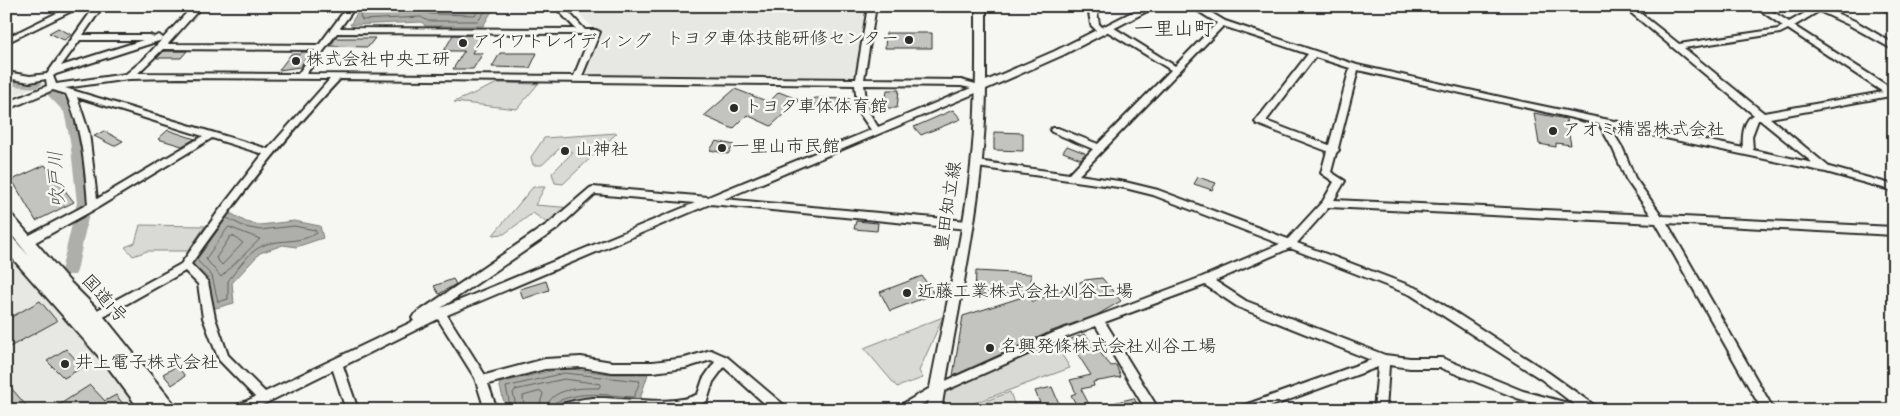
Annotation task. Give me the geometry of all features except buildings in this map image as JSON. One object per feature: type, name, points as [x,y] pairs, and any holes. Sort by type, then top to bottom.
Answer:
[{"type":"highway","name":"国道1号","points":[[6,218],[94,317],[170,410]]},
{"type":"highway","name":"国道1号","points":[[6,240],[114,362],[150,410]]},
{"type":"main road","name":"豊田知立線","points":[[933,410],[968,225],[977,164],[981,6]]},
{"type":"main road","points":[[1104,29],[1144,6]]},
{"type":"main road","points":[[980,88],[1152,6]]},
{"type":"street","points":[[6,40],[78,6]]},
{"type":"street","points":[[52,86],[51,74],[99,6]]},
{"type":"street","points":[[129,76],[198,6]]},
{"type":"street","points":[[302,75],[352,6]]},
{"type":"street","points":[[558,6],[583,32]]},
{"type":"street","points":[[872,6],[860,82],[862,108],[869,123],[877,131]]},
{"type":"street","points":[[1092,6],[1095,25],[1175,69]]},
{"type":"street","points":[[1194,6],[1222,23],[1355,67],[1826,169],[1894,188]]},
{"type":"street","points":[[1648,6],[1634,12],[1826,169]]},
{"type":"street","points":[[1758,6],[1892,94]]},
{"type":"street","points":[[1883,6],[1894,10]]},
{"type":"street","points":[[1676,47],[1780,31],[1819,7],[1852,23],[1894,48]]},
{"type":"street","points":[[1071,177],[1175,69],[1202,46],[1222,23]]},
{"type":"street","points":[[334,30],[596,32],[577,80]]},
{"type":"street","points":[[78,37],[322,48]]},
{"type":"street","points":[[6,75],[30,79],[162,41]]},
{"type":"street","points":[[1313,54],[1260,122],[1334,150]]},
{"type":"street","points":[[903,410],[936,390],[1057,336],[1099,322],[1206,280],[1290,244],[1327,203],[1340,181],[1326,173],[1334,150],[1355,67]]},
{"type":"street","points":[[6,107],[52,86],[129,76],[302,75],[577,80],[961,83],[980,88]]},
{"type":"street","points":[[94,317],[186,266],[186,263],[222,212],[270,153],[338,76]]},
{"type":"street","points":[[52,86],[121,106],[209,136],[270,153]]},
{"type":"street","points":[[240,410],[440,312],[980,88]]},
{"type":"street","points":[[70,92],[88,150],[86,211]]},
{"type":"street","points":[[1748,152],[1747,136],[1754,118],[1892,94]]},
{"type":"street","points":[[1602,122],[1618,149],[1631,180],[1659,219],[1768,410]]},
{"type":"street","points":[[1055,130],[1100,148]]},
{"type":"street","points":[[26,242],[86,211],[209,136]]},
{"type":"street","points":[[977,164],[1071,177],[1155,192],[1290,244],[1349,264],[1415,292],[1537,371],[1591,410]]},
{"type":"street","points":[[399,332],[553,226],[593,190],[704,202],[968,225]]},
{"type":"street","points":[[1327,203],[1894,231]]},
{"type":"street","points":[[186,266],[203,282],[209,318],[223,357],[263,398]]},
{"type":"street","points":[[1206,280],[1242,304],[1384,360],[1410,363],[1442,363],[1521,395],[1575,410]]},
{"type":"street","points":[[469,284],[475,298]]},
{"type":"street","points":[[440,312],[481,381],[491,410]]},
{"type":"street","points":[[1099,322],[1152,410]]},
{"type":"street","points":[[481,381],[545,364],[581,362],[612,367],[653,367],[685,362],[711,355],[723,360],[781,410]]},
{"type":"street","points":[[559,410],[585,402],[649,407],[691,406],[702,397],[712,373],[723,360]]},
{"type":"street","points":[[1249,409],[1384,360]]},
{"type":"street","points":[[1380,410],[1384,360]]},
{"type":"street","points":[[336,363],[352,410]]},
{"type":"shaded area","points":[[570,6],[870,6],[856,79],[583,77],[601,35]]},
{"type":"shaded area","points":[[6,82],[33,84],[35,86],[6,100]]},
{"type":"shaded area","points":[[498,83],[538,84],[517,109],[454,102]]},
{"type":"shaded area","points":[[617,133],[563,184],[555,183],[552,173],[573,152],[560,148],[542,165],[533,165],[531,157],[544,138]]},
{"type":"shaded area","points":[[533,187],[545,187],[535,205],[573,208],[550,225],[533,213],[504,234],[493,235]]},
{"type":"shaded area","points":[[140,225],[205,226],[188,251],[147,251],[133,256],[125,247],[135,243]]},
{"type":"shaded area","points":[[6,249],[106,364],[140,410],[6,410]]},
{"type":"shaded area","points":[[943,317],[919,371],[923,378],[897,387],[864,348]]},
{"type":"shaded area","points":[[1055,343],[1070,368],[955,410],[941,410],[943,392]]},
{"type":"shaded area","points":[[1010,392],[1016,410],[962,410]]},
{"type":"water","points":[[361,6],[495,6],[483,26],[425,26],[422,22],[350,25]]},
{"type":"water","points":[[224,213],[232,214],[246,222],[260,225],[294,221],[320,226],[323,238],[296,247],[283,245],[260,253],[232,283],[234,303],[212,309],[208,278],[190,262]]},
{"type":"water","points":[[563,368],[611,374],[648,374],[639,402],[587,399],[573,401],[553,410],[506,410],[499,383]]},
{"type":"waterway","name":"吹戸川","points":[[6,81],[36,84]]},
{"type":"waterway","name":"吹戸川","points":[[51,91],[70,111],[77,140],[84,203],[69,271]]},
{"type":"place","name":"トヨタ車体技能研修センター","points":[[909,40]]},
{"type":"place","name":"アイワトレイディング","points":[[463,43]]},
{"type":"place","name":"株式会社中央工研","points":[[296,61]]},
{"type":"place","name":"トヨタ車体体育館","points":[[734,108]]},
{"type":"place","name":"アオミ精器株式会社","points":[[1553,131]]},
{"type":"place","name":"一里山市民館","points":[[722,148]]},
{"type":"place","name":"山神社","points":[[565,151]]},
{"type":"place","name":"近藤工業株式会社刈谷工場","points":[[907,293]]},
{"type":"place","name":"名興発條株式会社刈谷工場","points":[[990,348]]},
{"type":"place","name":"井上電子株式会社","points":[[65,364]]},
{"type":"district","name":"一里山町","points":[[1174,31]]}]
